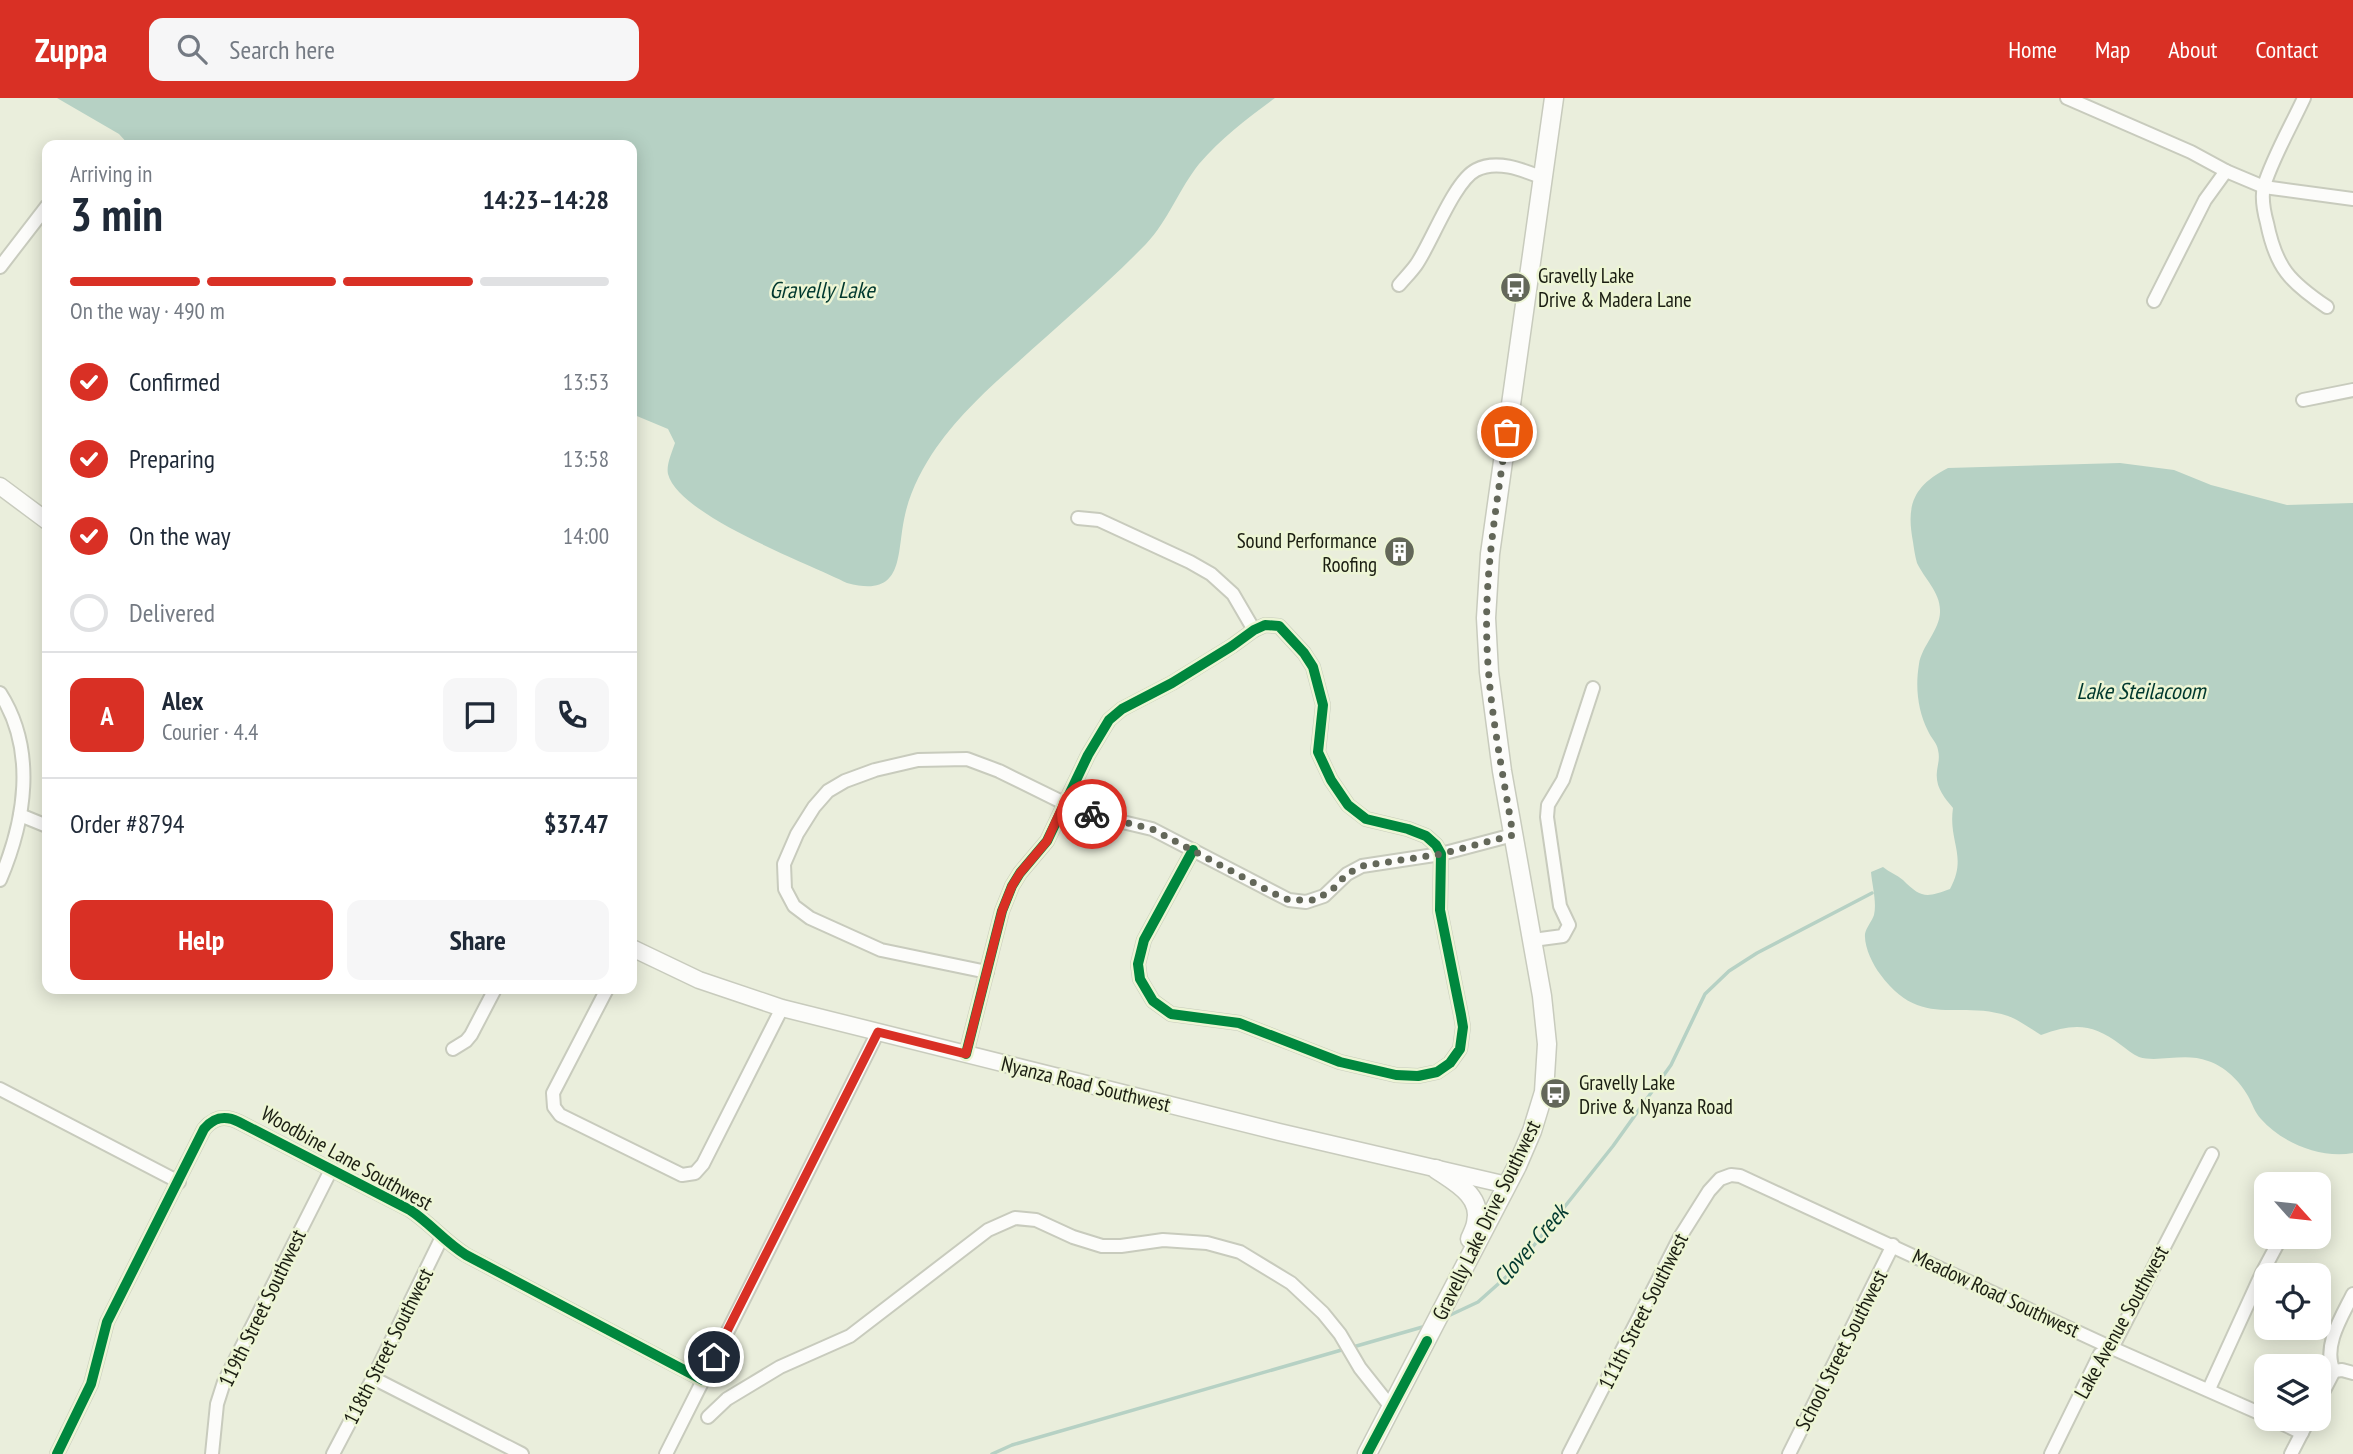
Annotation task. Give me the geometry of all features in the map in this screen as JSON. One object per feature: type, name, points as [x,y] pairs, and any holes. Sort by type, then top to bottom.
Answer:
[{"type":"main road","name":"Gravelly Lake Drive Southwest","points":[[1367,1454],[1507,1185],[1532,1131],[1544,1092],[1547,1067],[1542,996],[1513,835],[1489,672],[1486,618],[1490,554],[1554,98]]},
{"type":"main road","points":[[1436,1169],[1461,1186],[1477,1206],[1477,1223],[1456,1286]]},
{"type":"street","points":[[2067,98],[2264,187],[2353,199]]},
{"type":"street","points":[[2304,98],[2264,187],[2263,206],[2278,261],[2294,282],[2327,307]]},
{"type":"street","points":[[1399,285],[1417,265],[1461,186],[1474,170],[1495,166],[1525,170],[1543,178]]},
{"type":"street","points":[[2154,301],[2205,200],[2226,171]]},
{"type":"street","points":[[0,267],[42,212]]},
{"type":"street","points":[[2303,400],[2353,390]]},
{"type":"street","points":[[0,486],[42,517]]},
{"type":"street","points":[[1078,518],[1098,520],[1211,574],[1233,594],[1254,630]]},
{"type":"street","points":[[966,1054],[1002,911],[1012,886],[1047,841],[1088,755],[1109,720],[1122,709],[1172,683],[1265,625],[1279,626],[1296,643],[1313,667],[1322,705],[1318,752],[1331,780],[1348,805],[1366,819],[1426,836],[1441,854],[1440,910],[1463,1027],[1460,1049],[1454,1059],[1437,1072],[1419,1076],[1384,1074],[1340,1062],[1239,1023],[1178,1016],[1153,1001],[1147,994],[1138,972],[1139,956],[1144,940],[1193,850]]},
{"type":"street","points":[[1533,940],[1563,936],[1569,925],[1560,906],[1547,817],[1548,805],[1563,780],[1593,688]]},
{"type":"street","points":[[0,693],[19,732],[24,758],[20,815],[0,880]]},
{"type":"street","points":[[987,972],[871,947],[810,918],[790,901],[783,872],[789,848],[814,807],[834,787],[875,770],[918,760],[967,759],[1093,814],[1144,826],[1289,900],[1306,901],[1324,896],[1347,874],[1362,866],[1441,854],[1513,835]]},
{"type":"street","points":[[20,815],[42,824]]},
{"type":"street","name":"Nyanza Road Southwest","points":[[637,950],[699,979],[782,1008],[1507,1185]]},
{"type":"street","points":[[453,1049],[471,1035],[492,994]]},
{"type":"street","points":[[604,994],[553,1093],[554,1107],[560,1115],[682,1175],[695,1173],[703,1164],[782,1008]]},
{"type":"street","points":[[666,1454],[878,1032]]},
{"type":"street","points":[[0,1089],[179,1182],[107,1322],[91,1384],[57,1454]]},
{"type":"street","name":"Woodbine Lane Southwest","points":[[179,1182],[204,1129],[210,1123],[223,1117],[239,1122],[410,1210],[466,1255],[703,1380]]},
{"type":"street","name":"Lake Avenue Southwest","points":[[2051,1454],[2100,1354],[2112,1348],[2212,1154]]},
{"type":"street","name":"119th Street Southwest","points":[[212,1454],[217,1404],[224,1382],[331,1168]]},
{"type":"street","name":"Meadow Road Southwest","points":[[1726,1177],[1740,1176],[2112,1348],[2254,1410]]},
{"type":"street","name":"111th Street Southwest","points":[[1569,1454],[1680,1237],[1709,1191],[1720,1179],[1726,1177]]},
{"type":"street","points":[[708,1417],[727,1399],[779,1367],[850,1336],[988,1230],[1015,1218],[1036,1220],[1075,1238],[1102,1246],[1163,1240],[1207,1243],[1231,1248],[1255,1260],[1291,1283],[1323,1313],[1391,1408]]},
{"type":"street","name":"118th Street Southwest","points":[[333,1454],[442,1237]]},
{"type":"street","name":"School Street Southwest","points":[[1789,1454],[1893,1245]]},
{"type":"street","points":[[2209,1389],[2274,1250]]},
{"type":"street","points":[[2331,1377],[2334,1371],[2331,1364],[2331,1347],[2353,1294]]},
{"type":"street","points":[[2334,1371],[2353,1373]]},
{"type":"street","points":[[373,1378],[522,1454]]},
{"type":"street","points":[[2291,1454],[2302,1433],[2298,1431]]},
{"type":"water","name":"Gravelly Lake","points":[[57,98],[1275,98],[1226,137],[1199,164],[1146,244],[954,424],[931,455],[914,488],[907,506],[895,569],[889,579],[880,584],[866,586],[847,583],[776,551],[719,522],[695,506],[677,490],[668,474],[675,443],[668,429],[637,416],[637,140],[124,140],[119,134]]},
{"type":"water","name":"Lake Steilacoom","points":[[2120,463],[2174,470],[2211,485],[2287,505],[2353,503],[2353,1153],[2328,1154],[2291,1142],[2259,1117],[2245,1090],[2226,1070],[2208,1061],[2190,1057],[2146,1059],[2136,1056],[2111,1038],[2092,1029],[2063,1028],[2041,1035],[2008,1016],[1972,1010],[1940,1010],[1910,1002],[1895,991],[1880,974],[1867,950],[1865,934],[1875,910],[1871,872],[1883,867],[1919,893],[1929,895],[1950,889],[1958,858],[1952,820],[1953,808],[1939,787],[1937,747],[1929,734],[1918,699],[1919,664],[1938,624],[1940,610],[1937,597],[1917,563],[1911,529],[1915,498],[1927,482],[1948,468]]},
{"type":"waterway","name":"Clover Creek","points":[[1446,1317],[1478,1302],[1515,1269],[1613,1146],[1671,1065],[1705,994],[1729,971],[1757,953],[1872,893]]},
{"type":"waterway","name":"Clover Creek","points":[[1353,1347],[1426,1326]]},
{"type":"waterway","name":"Clover Creek","points":[[992,1454],[1012,1445],[1345,1349]]},
{"type":"cycle path","points":[[966,1054],[1002,911],[1012,886],[1047,841],[1088,755],[1109,720],[1122,709],[1172,683],[1265,625],[1279,626],[1313,667],[1323,705],[1318,752],[1331,780],[1348,805],[1366,819],[1426,836],[1441,854],[1440,910],[1463,1027],[1460,1049],[1450,1063],[1437,1072],[1418,1076],[1396,1075],[1340,1062],[1239,1023],[1171,1014],[1153,1001],[1140,979],[1138,964],[1144,940],[1193,850]]},
{"type":"cycle path","points":[[57,1454],[91,1384],[107,1322],[204,1129],[220,1118],[239,1122],[410,1210],[466,1255],[703,1380]]},
{"type":"cycle path","points":[[1367,1454],[1427,1341]]},
{"type":"way so far","points":[[1092,814],[1144,826],[1273,893],[1289,900],[1306,901],[1324,896],[1347,874],[1362,866],[1441,854],[1513,835],[1489,672],[1486,618],[1490,554],[1507,432]]},
{"type":"place","name":"Gravelly Lake Drive & Madera Lane","points":[[1515,287]]},
{"type":"place","name":"Sound Performance Roofing","points":[[1400,552]]},
{"type":"place","name":"Gravelly Lake Drive & Nyanza Road","points":[[1556,1094]]},
{"type":"route","points":[[714,1357],[878,1032],[966,1054],[1002,911],[1012,886],[1047,841],[1064,803],[1092,814]]}]
